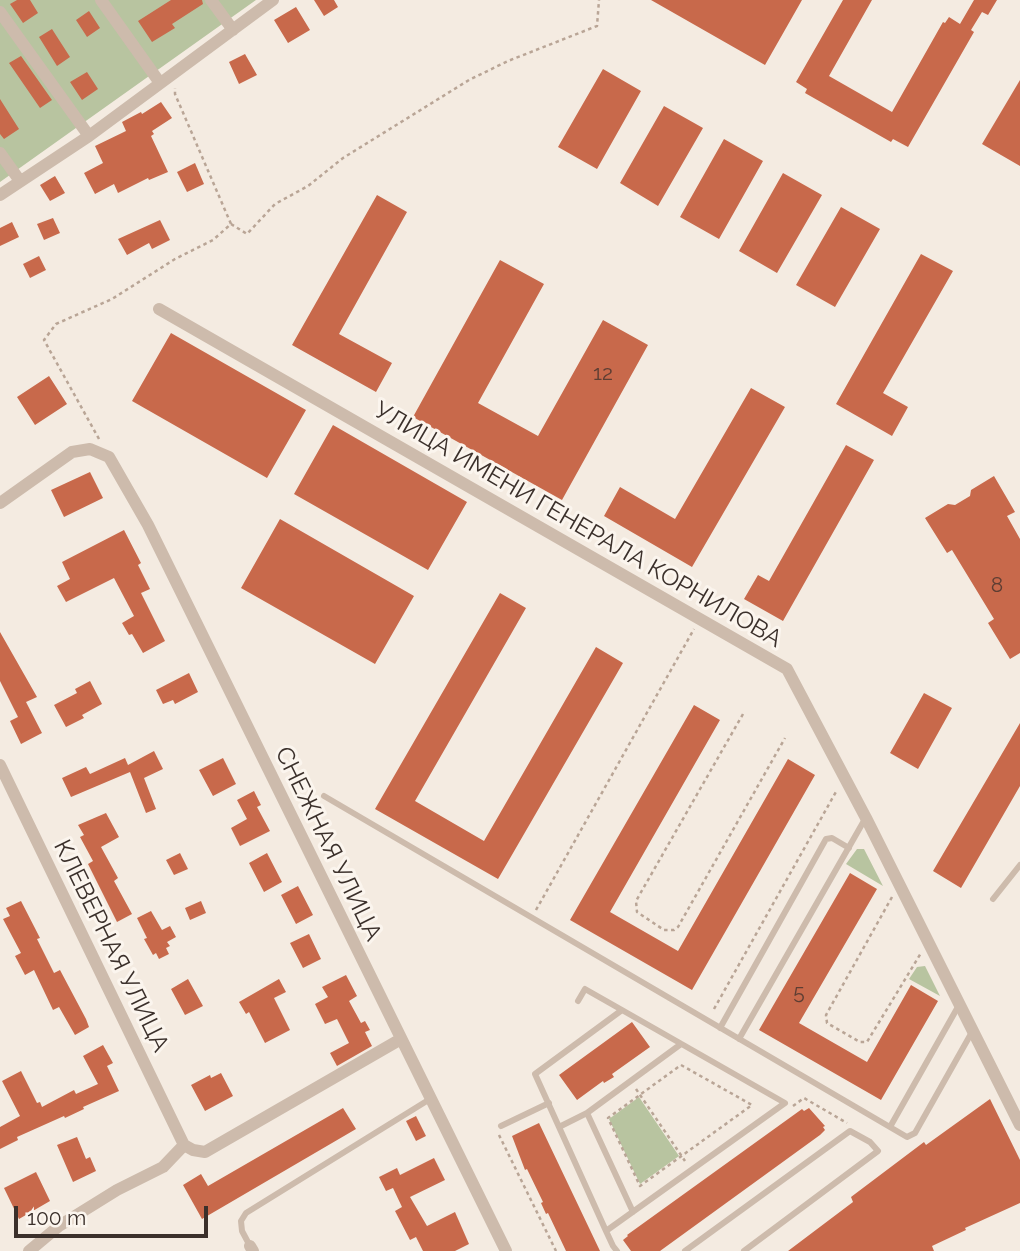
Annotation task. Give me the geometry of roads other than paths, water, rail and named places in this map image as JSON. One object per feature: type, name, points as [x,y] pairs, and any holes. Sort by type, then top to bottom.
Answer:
[{"type":"street","points":[[101,0],[160,83]]},
{"type":"street","points":[[211,0],[233,30]]},
{"type":"street","points":[[0,195],[89,136],[273,0]]},
{"type":"street","points":[[0,12],[89,136]]},
{"type":"street","points":[[0,153],[20,181]]},
{"type":"street","name":"УЛИЦА ИМЕНИ ГЕНЕРАЛА КОРНИЛОВА","points":[[159,309],[787,669],[866,818],[1020,1125]]},
{"type":"street","name":"СНЕЖНАЯ УЛИЦА","points":[[0,503],[72,452],[90,449],[109,457],[148,525],[506,1251]]},
{"type":"street","name":"КЛЕВЕРНАЯ УЛИЦА","points":[[0,765],[184,1145]]},
{"type":"street","points":[[29,1251],[59,1226],[117,1190],[163,1167],[184,1145],[205,1152],[401,1039]]},
{"type":"lane","points":[[324,796],[907,1136],[915,1133],[972,1032]]},
{"type":"lane","points":[[739,1039],[866,818]]},
{"type":"lane","points":[[720,1028],[826,839],[832,838],[849,848]]},
{"type":"lane","points":[[993,899],[1020,865]]},
{"type":"lane","points":[[578,1002],[585,989],[785,1103],[606,1231]]},
{"type":"lane","points":[[890,1127],[959,1005]]},
{"type":"lane","points":[[617,1251],[536,1074],[622,1010]]},
{"type":"lane","points":[[559,1127],[587,1113],[681,1044]]},
{"type":"lane","points":[[252,1249],[242,1231],[241,1221],[246,1213],[430,1099]]},
{"type":"lane","points":[[501,1126],[549,1103]]},
{"type":"lane","points":[[587,1113],[633,1212]]},
{"type":"lane","points":[[685,1251],[850,1131],[870,1142],[878,1151],[744,1251]]}]
